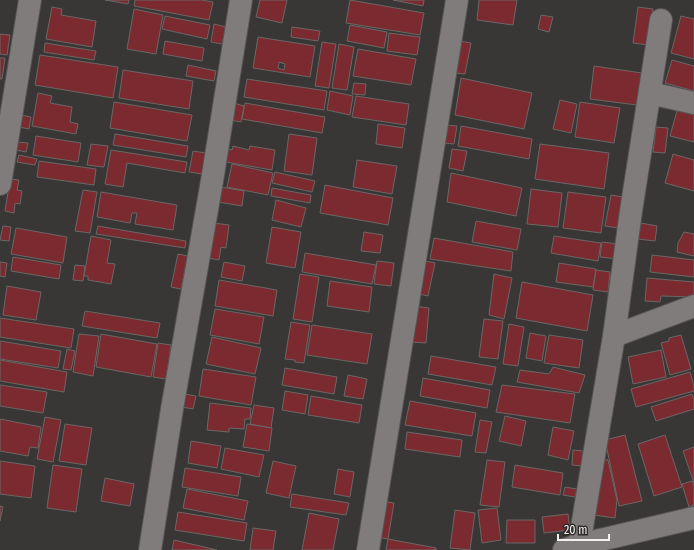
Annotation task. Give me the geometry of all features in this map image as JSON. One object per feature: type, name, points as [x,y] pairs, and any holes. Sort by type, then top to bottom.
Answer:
[{"type":"street","points":[[0,184],[30,0]]},
{"type":"street","points":[[150,550],[212,181],[240,0]]},
{"type":"street","points":[[368,550],[457,0]]},
{"type":"street","points":[[661,20],[631,211],[614,336],[572,548],[694,518]]},
{"type":"street","points":[[650,93],[694,103]]},
{"type":"street","points":[[614,336],[694,306]]},
{"type":"building","points":[[105,0],[129,0],[128,4]]},
{"type":"building","points":[[135,0],[202,0],[213,2],[209,20],[134,6]]},
{"type":"building","points":[[260,0],[287,0],[282,23],[256,17]]},
{"type":"building","points":[[350,0],[424,13],[420,35],[346,23]]},
{"type":"building","points":[[393,0],[424,0],[423,6]]},
{"type":"building","points":[[479,0],[517,0],[513,25],[477,20]]},
{"type":"building","points":[[52,7],[62,9],[61,15],[96,21],[92,47],[46,39]]},
{"type":"building","points":[[638,7],[653,9],[648,45],[633,43]]},
{"type":"building","points":[[134,9],[163,15],[156,54],[127,49]]},
{"type":"building","points":[[541,15],[553,17],[549,32],[538,29]]},
{"type":"building","points":[[165,16],[210,25],[207,39],[162,29]]},
{"type":"building","points":[[681,16],[694,19],[694,59],[671,53]]},
{"type":"building","points":[[214,24],[226,27],[222,44],[211,42]]},
{"type":"building","points":[[350,25],[387,32],[384,48],[347,41]]},
{"type":"building","points":[[292,27],[320,31],[318,41],[291,37]]},
{"type":"building","points":[[389,33],[420,37],[417,55],[387,51]]},
{"type":"building","points":[[0,34],[10,35],[7,55],[0,54]]},
{"type":"building","points":[[258,37],[315,46],[310,77],[253,68]],"holes":[[[279,62],[285,64],[284,70],[278,68]]]},
{"type":"building","points":[[165,41],[204,48],[202,61],[163,54]]},
{"type":"building","points":[[460,41],[471,43],[465,74],[455,73]]},
{"type":"building","points":[[322,42],[336,44],[329,88],[315,86]]},
{"type":"building","points":[[45,43],[96,51],[94,60],[44,52]]},
{"type":"building","points":[[339,44],[354,47],[347,90],[332,88]]},
{"type":"building","points":[[358,49],[416,59],[411,85],[353,76]]},
{"type":"building","points":[[40,55],[118,67],[113,98],[35,85]]},
{"type":"building","points":[[0,58],[5,58],[2,79],[0,79]]},
{"type":"building","points":[[672,60],[694,66],[694,91],[665,83]]},
{"type":"building","points":[[188,65],[216,71],[214,81],[186,76]]},
{"type":"building","points":[[594,66],[642,73],[637,105],[590,99]]},
{"type":"building","points":[[123,70],[193,81],[189,109],[119,98]]},
{"type":"building","points":[[461,78],[532,93],[524,129],[455,115]]},
{"type":"building","points":[[247,79],[327,91],[324,110],[244,97]]},
{"type":"building","points":[[354,83],[366,84],[365,95],[352,94]]},
{"type":"building","points":[[330,91],[353,96],[350,115],[327,110]]},
{"type":"building","points":[[38,93],[52,96],[50,103],[72,107],[70,122],[78,124],[76,134],[32,126]]},
{"type":"building","points":[[356,96],[409,104],[406,125],[352,117]]},
{"type":"building","points":[[560,100],[577,104],[571,133],[553,129]]},
{"type":"building","points":[[114,102],[192,115],[187,141],[110,128]]},
{"type":"building","points":[[580,102],[620,108],[614,143],[575,137]]},
{"type":"building","points":[[234,103],[244,106],[241,122],[230,120]]},
{"type":"building","points":[[245,103],[325,117],[322,133],[242,119]]},
{"type":"building","points":[[678,107],[694,111],[694,142],[670,136]]},
{"type":"building","points":[[21,115],[31,117],[29,129],[19,127]]},
{"type":"building","points":[[378,124],[405,128],[402,148],[376,144]]},
{"type":"building","points":[[447,125],[457,126],[454,144],[444,143]]},
{"type":"building","points":[[461,126],[532,139],[529,159],[458,146]]},
{"type":"building","points":[[656,127],[668,128],[665,153],[653,152]]},
{"type":"building","points":[[115,134],[188,146],[186,157],[113,145]]},
{"type":"building","points":[[289,134],[317,138],[312,175],[284,171]]},
{"type":"building","points":[[36,136],[81,143],[78,162],[33,155]]},
{"type":"building","points":[[17,142],[28,143],[26,152],[16,150]]},
{"type":"building","points":[[91,144],[108,146],[104,167],[87,165]]},
{"type":"building","points":[[540,144],[609,153],[604,189],[535,179]]},
{"type":"building","points":[[233,146],[249,150],[250,146],[275,150],[272,170],[226,162],[228,149],[232,150]]},
{"type":"building","points":[[452,149],[467,151],[463,171],[449,168]]},
{"type":"building","points":[[111,150],[187,162],[185,173],[127,163],[123,187],[105,184]]},
{"type":"building","points":[[193,151],[206,153],[202,174],[189,172]]},
{"type":"building","points":[[673,154],[694,160],[694,191],[665,183]]},
{"type":"building","points":[[19,155],[37,159],[35,165],[17,162]]},
{"type":"building","points":[[357,160],[397,166],[392,194],[353,187]]},
{"type":"building","points":[[39,161],[96,169],[94,185],[37,177]]},
{"type":"building","points":[[232,164],[273,173],[268,195],[227,187]]},
{"type":"building","points":[[275,172],[315,181],[312,192],[272,183]]},
{"type":"building","points":[[451,173],[522,188],[516,216],[447,202]]},
{"type":"building","points":[[10,179],[19,180],[17,190],[22,191],[20,204],[15,203],[14,213],[5,211]]},
{"type":"building","points":[[325,185],[393,198],[388,225],[320,213]]},
{"type":"building","points":[[221,187],[244,191],[242,206],[218,202]]},
{"type":"building","points":[[272,188],[311,195],[310,203],[271,196]]},
{"type":"building","points":[[531,189],[562,193],[558,227],[527,224]]},
{"type":"building","points":[[83,190],[97,192],[90,233],[75,231]]},
{"type":"building","points":[[101,192],[177,205],[173,230],[135,224],[137,213],[132,213],[130,223],[97,217]]},
{"type":"building","points":[[568,192],[606,197],[601,233],[563,228]]},
{"type":"building","points":[[611,195],[623,197],[618,228],[605,226]]},
{"type":"building","points":[[276,200],[306,208],[301,227],[272,220]]},
{"type":"building","points":[[476,221],[521,229],[517,250],[472,242]]},
{"type":"building","points":[[214,223],[229,225],[226,248],[221,247],[219,260],[208,258]]},
{"type":"building","points":[[641,223],[657,226],[655,241],[638,239]]},
{"type":"building","points":[[3,226],[11,227],[9,241],[0,240]]},
{"type":"building","points":[[98,226],[186,241],[185,248],[96,234]]},
{"type":"building","points":[[272,227],[301,232],[295,268],[266,263]]},
{"type":"building","points":[[16,228],[67,237],[63,263],[11,254]]},
{"type":"building","points":[[364,232],[383,235],[380,253],[361,251]]},
{"type":"building","points":[[684,232],[694,234],[694,256],[677,252],[678,243]]},
{"type":"building","points":[[91,236],[111,240],[107,263],[115,264],[111,284],[88,280],[88,276],[84,276]]},
{"type":"building","points":[[554,236],[601,243],[598,261],[551,253]]},
{"type":"building","points":[[434,238],[513,252],[511,271],[430,259]]},
{"type":"building","points":[[602,242],[619,244],[617,259],[600,257]]},
{"type":"building","points":[[305,253],[376,265],[372,284],[302,272]]},
{"type":"building","points":[[178,254],[188,256],[181,289],[171,287]]},
{"type":"building","points":[[652,255],[694,260],[694,277],[650,272]]},
{"type":"building","points":[[13,257],[61,265],[59,279],[11,271]]},
{"type":"building","points":[[421,260],[435,263],[428,296],[414,293]]},
{"type":"building","points":[[377,261],[394,263],[391,286],[374,284]]},
{"type":"building","points":[[0,262],[7,263],[5,277],[0,276]]},
{"type":"building","points":[[224,262],[245,266],[242,281],[221,277]]},
{"type":"building","points":[[559,263],[596,269],[593,287],[556,282]]},
{"type":"building","points":[[75,265],[85,266],[83,281],[73,280]]},
{"type":"building","points":[[596,270],[610,272],[608,292],[593,290]]},
{"type":"building","points":[[300,274],[319,277],[312,322],[293,319]]},
{"type":"building","points":[[494,274],[512,278],[504,319],[489,315]]},
{"type":"building","points":[[647,278],[694,282],[694,297],[661,296],[660,302],[645,301]]},
{"type":"building","points":[[219,280],[277,290],[273,316],[215,306]]},
{"type":"building","points":[[330,281],[372,287],[369,312],[327,306]]},
{"type":"building","points":[[522,282],[593,295],[587,331],[516,318]]},
{"type":"building","points":[[7,286],[41,292],[36,320],[3,315]]},
{"type":"building","points":[[414,306],[429,308],[426,343],[410,342]]},
{"type":"building","points":[[215,309],[264,317],[259,344],[210,335]]},
{"type":"building","points":[[85,311],[160,323],[157,338],[82,326]]},
{"type":"building","points":[[0,318],[74,329],[71,348],[0,337]]},
{"type":"building","points":[[484,319],[503,321],[498,359],[479,357]]},
{"type":"building","points":[[291,322],[310,325],[304,363],[285,359]]},
{"type":"building","points":[[509,324],[524,327],[518,366],[503,364]]},
{"type":"building","points":[[312,325],[372,334],[367,364],[307,355]]},
{"type":"building","points":[[530,333],[546,336],[542,361],[526,358]]},
{"type":"building","points":[[79,334],[99,336],[93,376],[73,372]]},
{"type":"building","points":[[101,334],[157,344],[151,377],[96,367]]},
{"type":"building","points":[[549,335],[583,340],[579,368],[544,363]]},
{"type":"building","points":[[681,335],[691,369],[670,375],[661,343],[669,341],[669,338]]},
{"type":"building","points":[[212,337],[261,348],[255,374],[206,364]]},
{"type":"building","points":[[0,341],[61,351],[58,368],[0,359]]},
{"type":"building","points":[[158,343],[171,345],[166,379],[153,377]]},
{"type":"building","points":[[67,349],[75,351],[71,370],[63,369]]},
{"type":"building","points":[[661,350],[666,377],[633,384],[628,357]]},
{"type":"building","points":[[431,356],[496,367],[492,385],[428,374]]},
{"type":"building","points":[[0,360],[67,372],[64,392],[0,381]]},
{"type":"building","points":[[553,367],[585,375],[579,393],[517,382],[520,370],[549,374]]},
{"type":"building","points":[[285,368],[337,377],[334,394],[282,385]]},
{"type":"building","points":[[203,369],[256,377],[251,405],[199,396]]},
{"type":"building","points":[[690,372],[694,391],[636,407],[631,389]]},
{"type":"building","points":[[348,375],[367,379],[363,399],[344,396]]},
{"type":"building","points":[[423,378],[490,390],[487,408],[420,396]]},
{"type":"building","points":[[0,385],[47,392],[43,413],[0,406]]},
{"type":"building","points":[[502,385],[575,394],[570,423],[496,412]]},
{"type":"building","points":[[285,391],[308,395],[305,414],[282,410]]},
{"type":"building","points":[[185,394],[196,396],[193,409],[182,407]]},
{"type":"building","points":[[692,394],[694,409],[656,421],[651,407]]},
{"type":"building","points":[[311,396],[362,405],[359,423],[308,415]]},
{"type":"building","points":[[410,401],[476,413],[472,436],[405,425]]},
{"type":"building","points":[[210,403],[251,408],[250,419],[245,419],[244,429],[229,428],[229,432],[207,430]]},
{"type":"building","points":[[254,405],[274,408],[271,428],[250,424]]},
{"type":"building","points":[[505,416],[526,421],[521,446],[499,441]]},
{"type":"building","points":[[45,417],[61,420],[53,462],[37,459]]},
{"type":"building","points":[[0,419],[41,427],[38,448],[30,447],[28,456],[0,451]]},
{"type":"building","points":[[480,420],[492,422],[486,453],[475,452]]},
{"type":"building","points":[[65,424],[92,428],[86,465],[59,461]]},
{"type":"building","points":[[247,424],[272,428],[269,451],[243,447]]},
{"type":"building","points":[[553,427],[574,431],[568,460],[548,455]]},
{"type":"building","points":[[407,432],[462,440],[460,457],[405,449]]},
{"type":"building","points":[[625,435],[642,501],[619,506],[605,440]]},
{"type":"building","points":[[665,435],[682,487],[654,496],[638,444]]},
{"type":"building","points":[[191,441],[221,446],[217,468],[188,463]]},
{"type":"building","points":[[694,447],[694,483],[683,451]]},
{"type":"building","points":[[225,448],[264,455],[259,477],[221,469]]},
{"type":"building","points":[[573,450],[583,451],[582,466],[572,465]]},
{"type":"building","points":[[600,459],[608,460],[617,500],[615,518],[593,515]]},
{"type":"building","points":[[487,460],[505,462],[499,507],[480,505]]},
{"type":"building","points":[[0,461],[35,466],[31,498],[0,494]]},
{"type":"building","points":[[273,461],[296,466],[289,498],[266,493]]},
{"type":"building","points":[[53,465],[82,469],[76,512],[47,508]]},
{"type":"building","points":[[515,465],[563,473],[560,495],[512,487]]},
{"type":"building","points":[[185,468],[241,477],[238,496],[182,487]]},
{"type":"building","points":[[338,469],[354,472],[350,497],[334,494]]},
{"type":"building","points":[[105,478],[134,484],[130,506],[101,501]]},
{"type":"building","points":[[692,481],[694,486],[694,505],[689,507],[682,484]]},
{"type":"building","points":[[565,487],[577,489],[575,497],[563,495]]},
{"type":"building","points":[[187,489],[248,501],[244,520],[183,508]]},
{"type":"building","points":[[292,494],[349,503],[346,515],[290,507]]},
{"type":"building","points":[[382,501],[394,503],[388,539],[376,537]]},
{"type":"building","points":[[0,506],[3,507],[0,521]]},
{"type":"building","points":[[497,508],[501,540],[482,543],[478,510]]},
{"type":"building","points":[[455,510],[475,513],[470,550],[450,548]]},
{"type":"building","points":[[178,512],[247,523],[244,541],[175,530]]},
{"type":"building","points":[[309,513],[339,519],[333,550],[302,550]]},
{"type":"building","points":[[568,514],[570,530],[544,533],[542,517]]},
{"type":"building","points":[[507,520],[535,520],[535,543],[506,543]]},
{"type":"building","points":[[253,528],[276,531],[273,550],[250,550]]},
{"type":"building","points":[[388,539],[436,548],[436,550],[386,550]]},
{"type":"building","points":[[174,540],[217,550],[172,550]]}]
